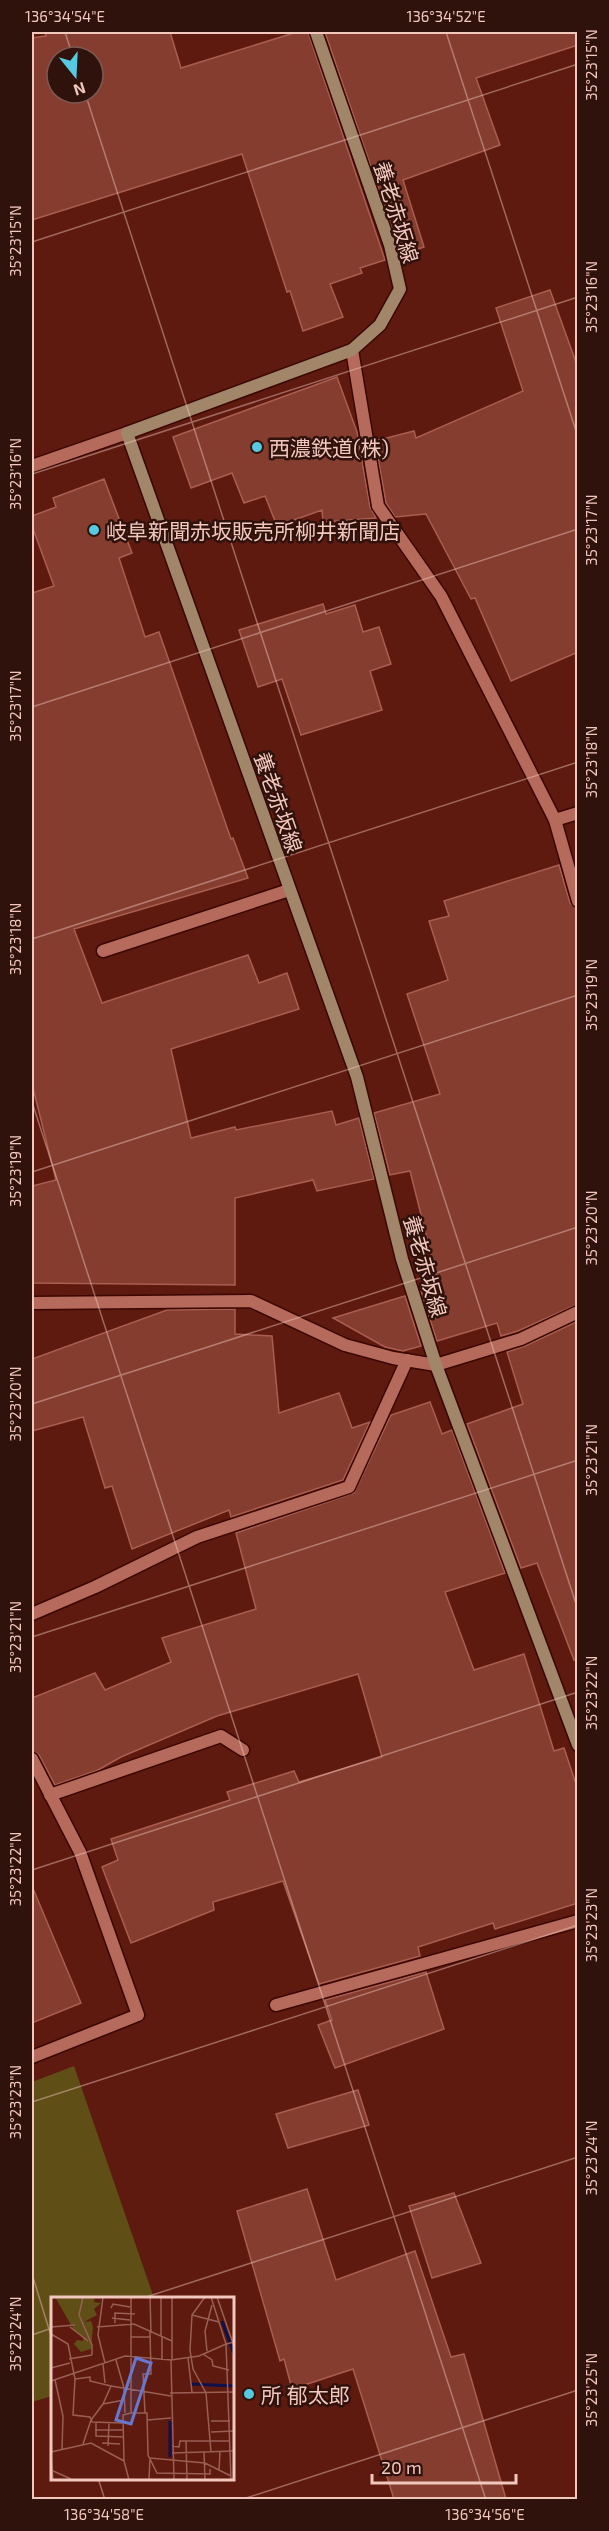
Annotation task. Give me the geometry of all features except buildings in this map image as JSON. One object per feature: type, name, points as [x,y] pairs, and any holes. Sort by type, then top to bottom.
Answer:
[{"type":"main road","name":"養老赤坂線","points":[[316,32],[390,245],[400,289],[380,325],[352,350],[126,434],[357,1077],[402,1259],[436,1365],[578,1744]]},
{"type":"street","points":[[352,350],[378,506],[441,596],[555,820],[578,901]]},
{"type":"street","points":[[32,466],[126,434]]},
{"type":"street","points":[[555,820],[578,813]]},
{"type":"street","points":[[103,951],[289,890]]},
{"type":"street","points":[[32,1304],[252,1301],[345,1345],[436,1365],[521,1339],[578,1312]]},
{"type":"street","points":[[32,1614],[95,1587],[197,1537],[349,1486],[407,1360]]},
{"type":"street","points":[[50,1795],[221,1736],[243,1750]]},
{"type":"street","points":[[32,1759],[80,1852],[138,2015],[32,2057]]},
{"type":"street","points":[[276,2005],[578,1921]]},
{"type":"shaded area","points":[[74,2066],[154,2297],[51,2297],[51,2396],[32,2402],[32,2082]]},
{"type":"place","name":"西濃鉄道(株)","points":[[257,447]]},
{"type":"place","name":"岐阜新聞赤坂販売所柳井新聞店","points":[[94,530]]},
{"type":"place","name":"所 郁太郎","points":[[249,2394]]}]
